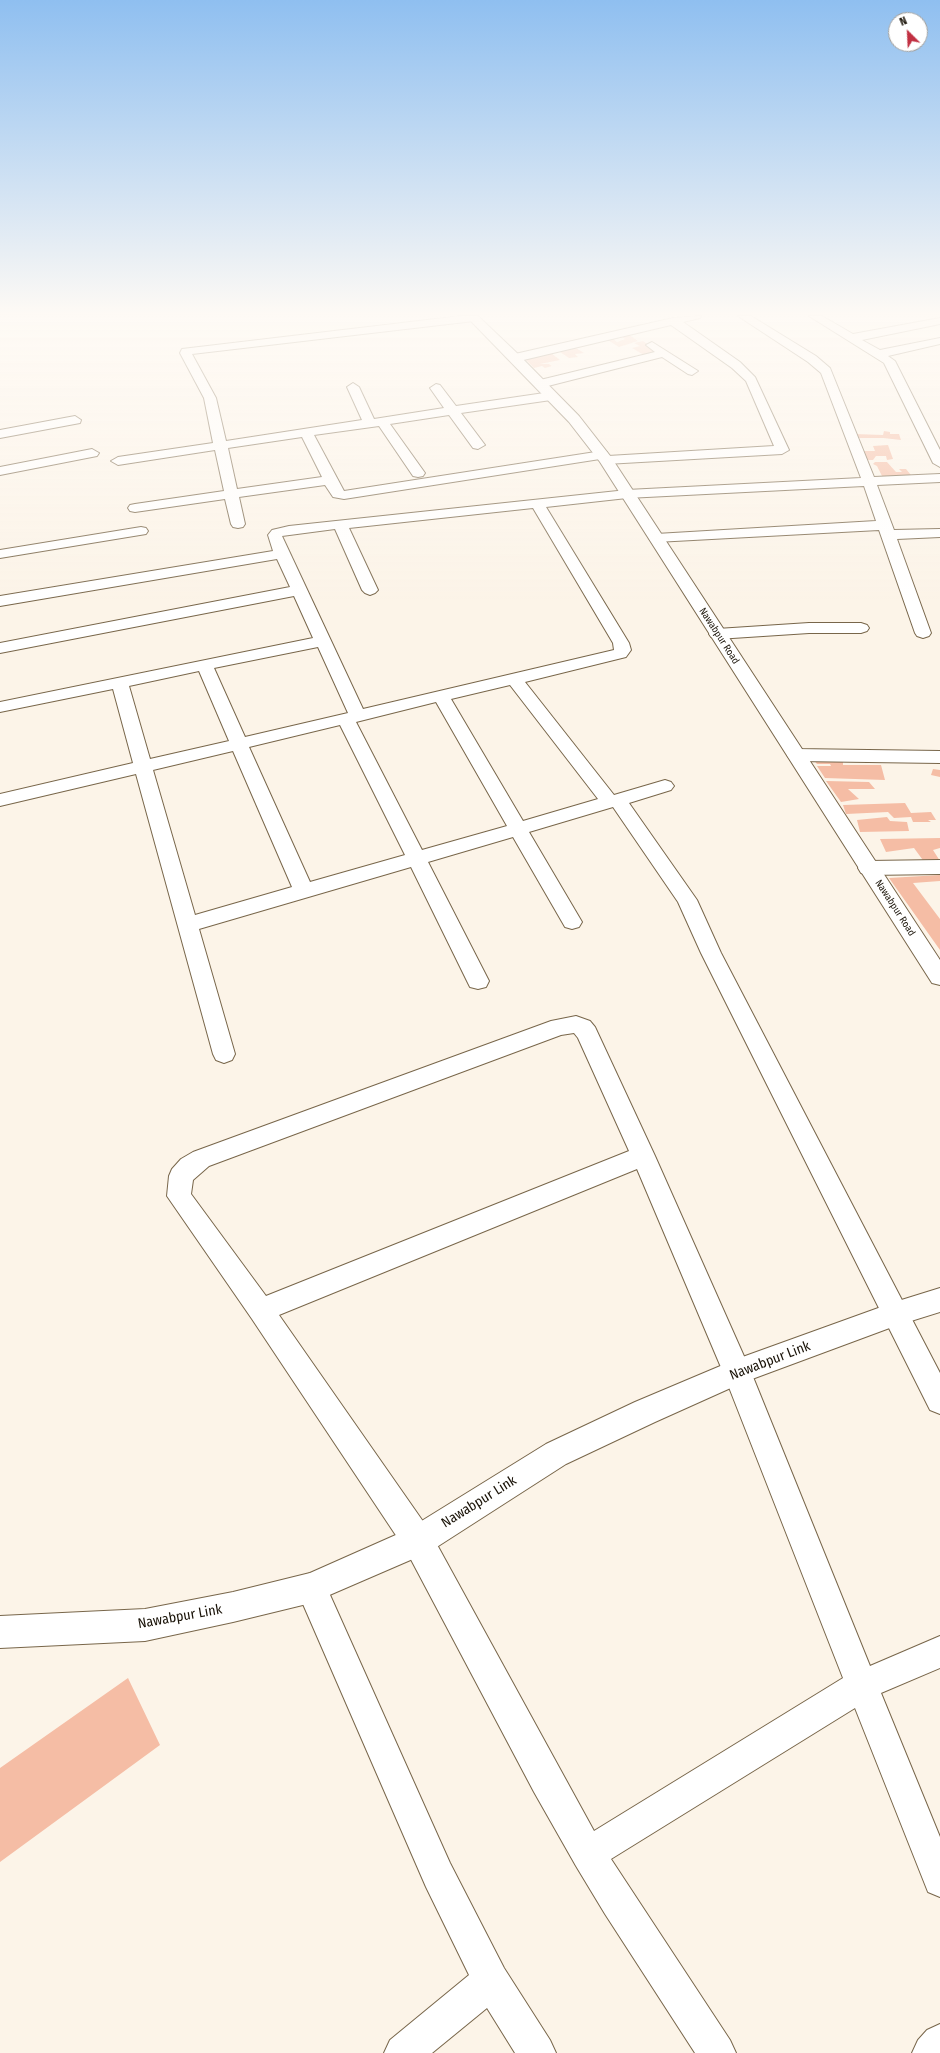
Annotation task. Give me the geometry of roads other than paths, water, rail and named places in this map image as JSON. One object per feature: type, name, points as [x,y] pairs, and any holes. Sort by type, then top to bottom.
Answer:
[{"type":"street","points":[[213,412],[238,524]]},
{"type":"street","points":[[369,412],[418,473]]},
{"type":"street","points":[[118,461],[446,412]]},
{"type":"street","points":[[453,412],[478,445]]},
{"type":"street","name":"Nawabpur Road","points":[[567,412],[604,458],[868,868],[940,977]]},
{"type":"street","points":[[306,433],[335,490],[338,494],[344,495],[604,458],[782,450],[765,412]]},
{"type":"street","points":[[842,412],[870,481],[924,633]]},
{"type":"street","points":[[914,412],[940,463]]},
{"type":"street","points":[[0,434],[75,420]]},
{"type":"street","points":[[0,471],[92,453]]},
{"type":"street","points":[[478,981],[416,858],[352,717],[323,641],[275,539],[275,536],[289,530],[627,494],[940,478]]},
{"type":"street","points":[[135,508],[232,496],[330,480]]},
{"type":"street","points":[[0,800],[620,654],[623,650],[621,643],[537,504]]},
{"type":"street","points":[[340,525],[370,590]]},
{"type":"street","points":[[656,538],[887,530],[940,533]]},
{"type":"street","points":[[0,554],[141,531]]},
{"type":"street","points":[[0,601],[282,554]]},
{"type":"street","points":[[0,648],[299,590]]},
{"type":"street","points":[[717,634],[809,628],[861,628]]},
{"type":"street","points":[[0,707],[323,641]]},
{"type":"street","points":[[204,665],[304,891]]},
{"type":"street","points":[[514,679],[614,801],[687,900],[710,953],[940,1401]]},
{"type":"street","points":[[120,683],[224,1054]]},
{"type":"street","points":[[441,696],[572,922]]},
{"type":"street","points":[[796,755],[940,757]]},
{"type":"street","points":[[187,925],[665,786]]},
{"type":"street","points":[[868,868],[940,867]]},
{"type":"street","points":[[717,2053],[617,1902],[588,1854],[546,1780],[418,1541],[261,1310],[179,1196],[180,1176],[190,1166],[201,1159],[559,1027],[576,1024],[582,1027],[587,1033],[643,1156],[737,1372],[940,1880]]},
{"type":"street","points":[[261,1310],[643,1156]]},
{"type":"street","name":"Nawabpur Link","points":[[0,1632],[145,1625],[234,1607],[311,1588],[418,1541],[556,1454],[737,1372],[895,1314],[940,1300]]},
{"type":"street","points":[[311,1588],[438,1875],[491,1981],[537,2053]]},
{"type":"street","points":[[588,1854],[862,1685],[940,1652]]},
{"type":"street","points":[[403,2053],[491,1981]]},
{"type":"street","points":[[931,2053],[940,2043]]}]
